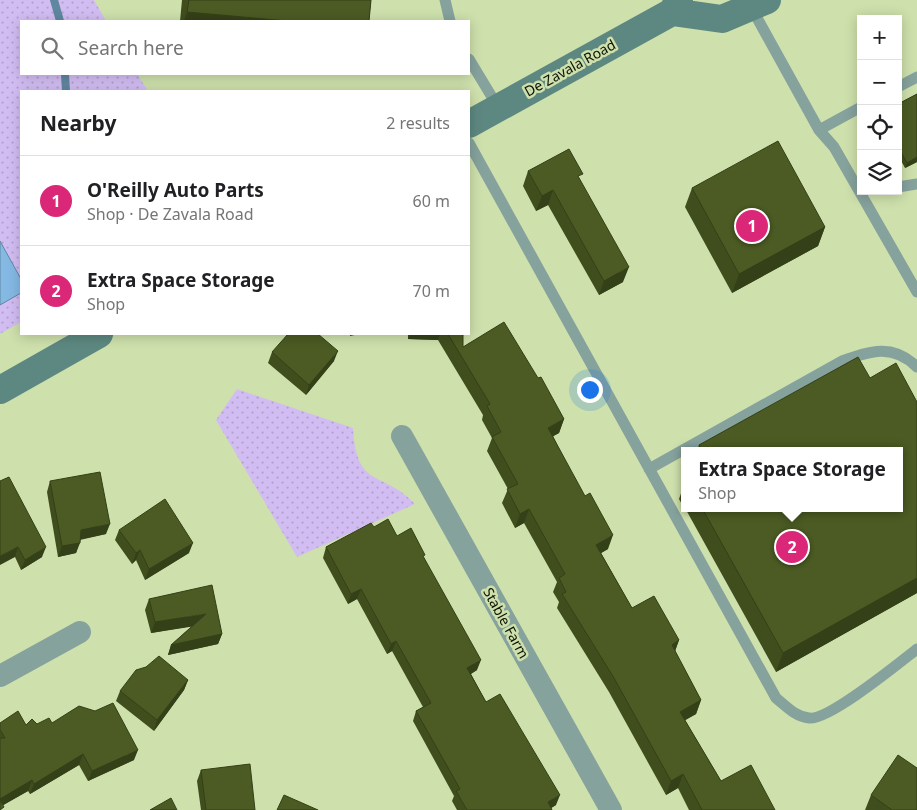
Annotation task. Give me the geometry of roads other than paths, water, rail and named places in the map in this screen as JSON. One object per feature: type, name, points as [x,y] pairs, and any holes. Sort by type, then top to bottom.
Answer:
[{"type":"main road","name":"De Zavala Road","points":[[470,123],[676,6],[722,19],[758,3]]},
{"type":"main road","points":[[0,390],[98,335]]},
{"type":"street","name":"Stable Farm","points":[[402,436],[611,810]]},
{"type":"street","points":[[0,676],[80,632]]},
{"type":"lane","points":[[445,0],[450,20]]},
{"type":"lane","points":[[758,3],[818,130],[834,147],[857,185]]},
{"type":"lane","points":[[470,61],[498,107]]},
{"type":"lane","points":[[902,85],[917,77]]},
{"type":"lane","points":[[818,130],[857,109]]},
{"type":"lane","points":[[470,146],[776,698],[797,716],[812,719],[835,709],[917,649]]},
{"type":"lane","points":[[902,186],[917,184]]},
{"type":"lane","points":[[863,195],[917,292]]},
{"type":"lane","points":[[688,447],[842,361],[872,351],[900,354],[917,367]]},
{"type":"lane","points":[[649,469],[681,451]]},
{"type":"water","points":[[0,241],[20,277],[20,294],[0,305]]},
{"type":"waterway","points":[[54,0],[60,20]]},
{"type":"waterway","points":[[65,75],[66,90]]},
{"type":"place","name":"O'Reilly Auto Parts","points":[[752,226]]},
{"type":"place","name":"Extra Space Storage","points":[[792,547]]}]
